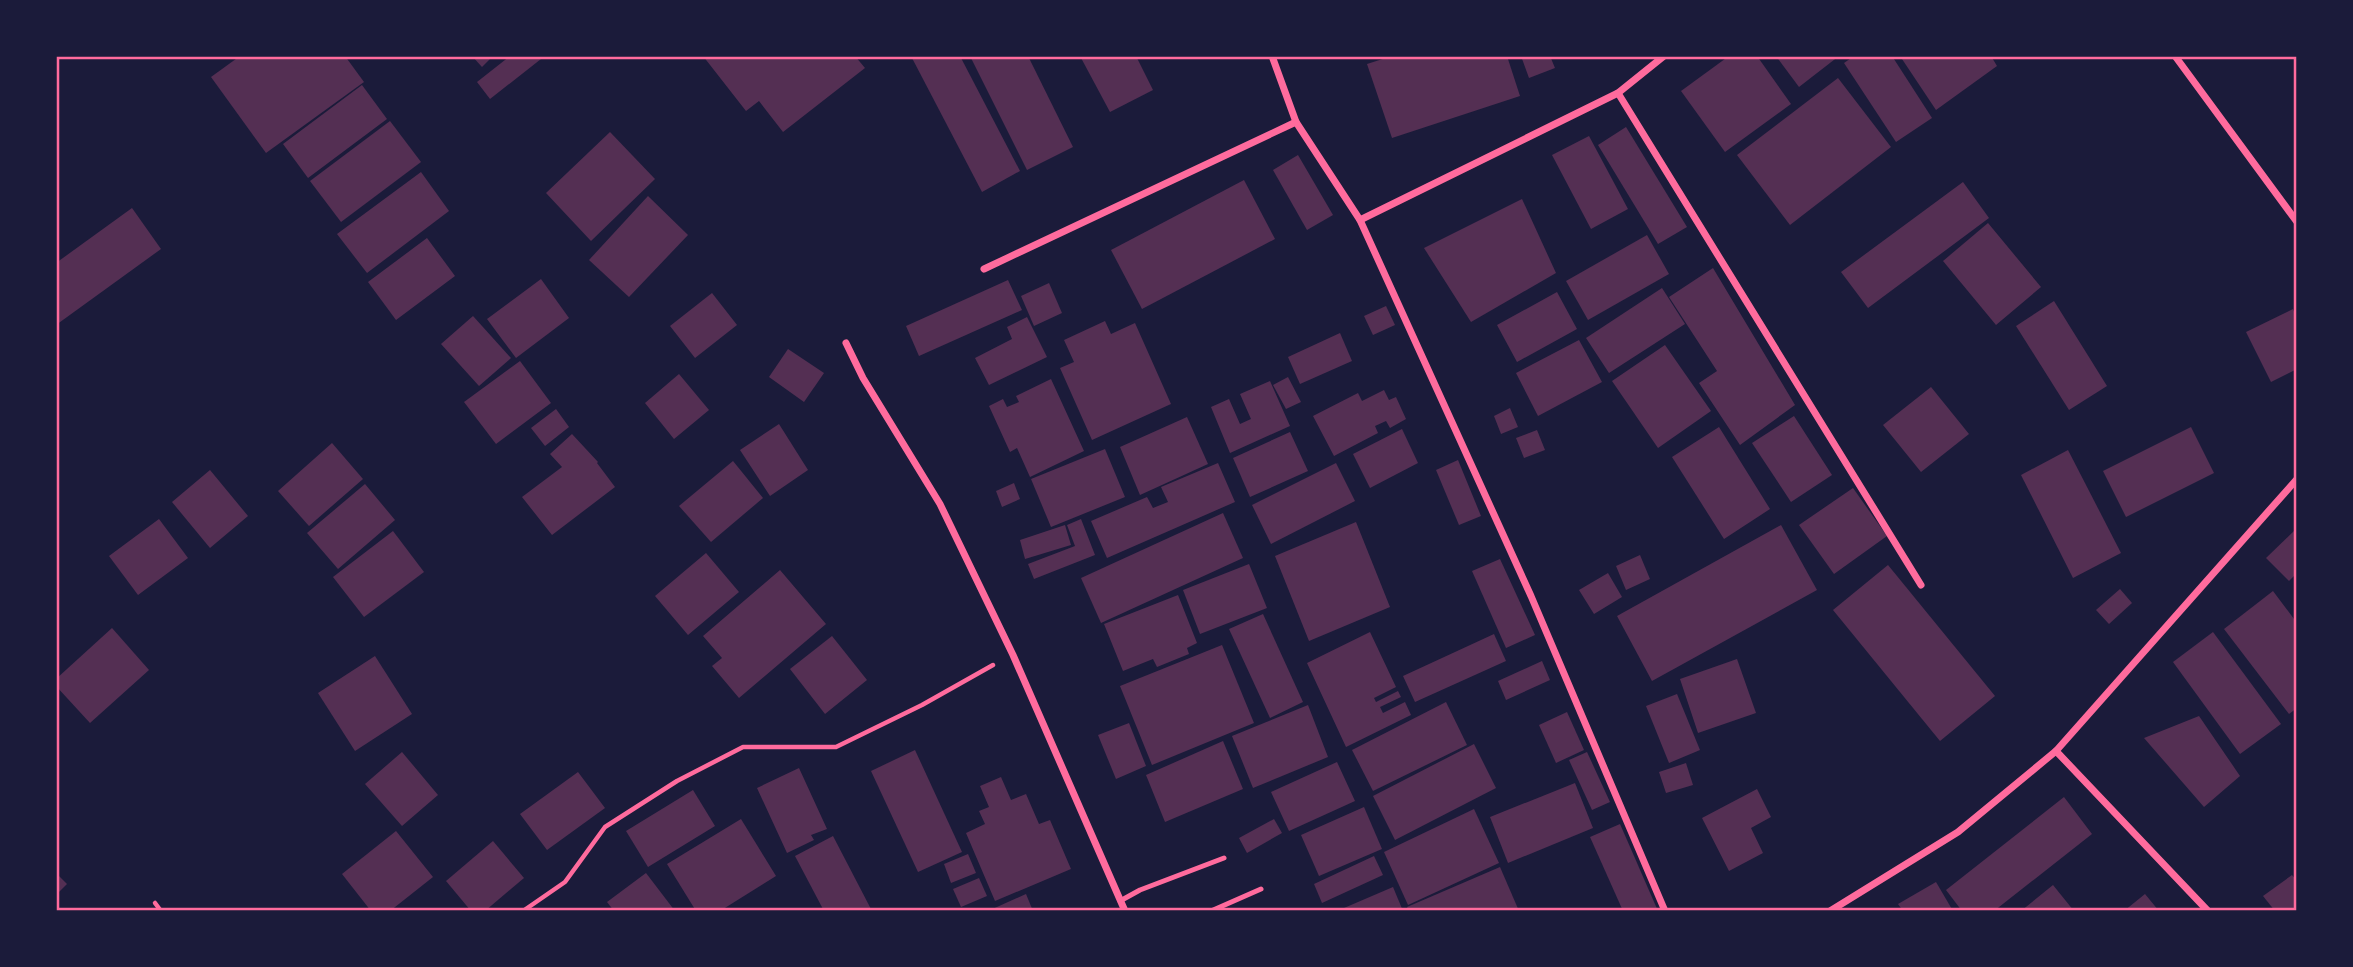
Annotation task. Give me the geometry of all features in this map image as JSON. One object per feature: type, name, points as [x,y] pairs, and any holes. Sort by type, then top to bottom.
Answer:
[{"type":"street","points":[[1272,56],[1296,122],[1360,220],[1531,596],[1665,911]]},
{"type":"street","points":[[1360,220],[1618,93],[1664,56]]},
{"type":"street","points":[[2175,56],[2297,222]]},
{"type":"street","points":[[1618,93],[1921,585]]},
{"type":"street","points":[[984,269],[1296,122]]},
{"type":"street","points":[[846,344],[940,504],[1013,655],[1125,911]]},
{"type":"street","points":[[1830,911],[1958,832],[2056,751],[2297,479]]},
{"type":"street","points":[[2056,751],[2208,911]]},
{"type":"lane","points":[[1120,901],[1140,890],[1224,858]]},
{"type":"lane","points":[[1212,911],[1261,889]]},
{"type":"path","points":[[523,911],[565,882],[605,827],[677,781],[743,747],[836,747],[922,705],[1013,655]]},
{"type":"path","points":[[155,903],[161,911]]},
{"type":"building","points":[[240,56],[345,56],[364,82],[266,153],[211,77]]},
{"type":"building","points":[[472,56],[493,56],[482,67]]},
{"type":"building","points":[[510,56],[539,56],[541,59],[490,99],[477,82]]},
{"type":"building","points":[[703,56],[855,56],[865,68],[783,132],[759,101],[746,111]]},
{"type":"building","points":[[960,56],[1020,171],[982,192],[912,58]]},
{"type":"building","points":[[970,56],[1028,56],[1073,147],[1027,170]]},
{"type":"building","points":[[1080,56],[1136,56],[1153,90],[1110,112]]},
{"type":"building","points":[[1392,56],[1507,56],[1520,96],[1392,138],[1367,64]]},
{"type":"building","points":[[1521,56],[1550,56],[1555,68],[1529,78]]},
{"type":"building","points":[[1729,56],[1757,56],[1791,104],[1725,152],[1681,91]]},
{"type":"building","points":[[1776,56],[1839,56],[1799,87]]},
{"type":"building","points":[[1854,56],[1892,56],[1932,118],[1896,142],[1844,63]]},
{"type":"building","points":[[1900,56],[1991,56],[1997,66],[1936,110]]},
{"type":"building","points":[[1838,78],[1891,147],[1790,225],[1737,155]]},
{"type":"building","points":[[362,85],[387,119],[308,178],[283,144]]},
{"type":"building","points":[[390,121],[421,162],[341,222],[310,181]]},
{"type":"building","points":[[1626,127],[1687,227],[1658,244],[1598,145]]},
{"type":"building","points":[[610,132],[655,179],[591,241],[546,193]]},
{"type":"building","points":[[1589,136],[1628,209],[1591,229],[1552,155]]},
{"type":"building","points":[[1298,155],[1333,215],[1307,230],[1273,170]]},
{"type":"building","points":[[421,172],[449,211],[367,273],[337,234]]},
{"type":"building","points":[[1244,180],[1275,239],[1142,309],[1111,250]]},
{"type":"building","points":[[1963,182],[1989,218],[1868,308],[1841,272]]},
{"type":"building","points":[[648,196],[688,235],[629,297],[589,260]]},
{"type":"building","points":[[1522,199],[1556,273],[1471,322],[1424,248]]},
{"type":"building","points":[[132,208],[161,249],[56,325],[56,263]]},
{"type":"building","points":[[1988,223],[2041,287],[1996,325],[1943,261]]},
{"type":"building","points":[[1647,235],[1669,274],[1588,320],[1566,281]]},
{"type":"building","points":[[427,238],[455,276],[396,320],[368,282]]},
{"type":"building","points":[[1713,268],[1795,405],[1740,445],[1699,383],[1717,371],[1669,297]]},
{"type":"building","points":[[541,279],[569,318],[516,358],[487,319]]},
{"type":"building","points":[[1008,280],[1022,310],[919,356],[906,326]]},
{"type":"building","points":[[1049,283],[1062,313],[1034,326],[1021,296]]},
{"type":"building","points":[[1662,288],[1685,324],[1609,373],[1586,338]]},
{"type":"building","points":[[1557,292],[1577,329],[1517,362],[1497,325]]},
{"type":"building","points":[[712,293],[737,325],[695,358],[670,326]]},
{"type":"building","points":[[2054,301],[2107,386],[2069,410],[2016,326]]},
{"type":"building","points":[[1386,306],[1395,325],[1373,335],[1364,316]]},
{"type":"building","points":[[2293,309],[2297,319],[2297,369],[2271,382],[2246,332]]},
{"type":"building","points":[[473,316],[511,358],[479,386],[441,344]]},
{"type":"building","points":[[1027,317],[1047,357],[989,385],[975,358],[1012,339],[1007,327]]},
{"type":"building","points":[[1105,321],[1111,334],[1135,323],[1171,404],[1092,440],[1060,368],[1074,362],[1064,340]]},
{"type":"building","points":[[1340,333],[1352,361],[1300,384],[1288,357]]},
{"type":"building","points":[[1579,340],[1602,382],[1538,416],[1516,373]]},
{"type":"building","points":[[1665,345],[1711,411],[1658,448],[1612,381]]},
{"type":"building","points":[[788,349],[824,373],[804,402],[769,377]]},
{"type":"building","points":[[520,361],[551,403],[496,444],[464,402]]},
{"type":"building","points":[[679,374],[709,410],[674,439],[645,403]]},
{"type":"building","points":[[1288,377],[1301,402],[1286,409],[1273,385]]},
{"type":"building","points":[[1051,379],[1084,451],[1030,477],[1017,448],[1010,452],[989,406],[1003,399],[1007,407],[1019,402],[1016,396]]},
{"type":"building","points":[[1270,381],[1290,426],[1230,453],[1211,407],[1229,399],[1240,424],[1251,419],[1240,394]]},
{"type":"building","points":[[1931,387],[1969,434],[1921,472],[1883,425]]},
{"type":"building","points":[[1384,390],[1389,400],[1396,397],[1406,419],[1390,428],[1386,421],[1375,426],[1378,433],[1334,456],[1313,416],[1358,393],[1362,401]]},
{"type":"building","points":[[1510,408],[1518,427],[1501,434],[1494,416]]},
{"type":"building","points":[[556,409],[569,427],[545,446],[531,428]]},
{"type":"building","points":[[1794,416],[1832,475],[1791,502],[1752,443]]},
{"type":"building","points":[[1187,417],[1208,464],[1140,495],[1120,447]]},
{"type":"building","points":[[779,424],[808,470],[770,496],[740,450]]},
{"type":"building","points":[[1719,427],[1770,509],[1724,539],[1672,457]]},
{"type":"building","points":[[2191,427],[2214,473],[2126,517],[2103,471]]},
{"type":"building","points":[[1402,429],[1418,463],[1370,488],[1353,454]]},
{"type":"building","points":[[1537,430],[1545,450],[1524,458],[1516,438]]},
{"type":"building","points":[[1290,432],[1308,471],[1250,497],[1233,458]]},
{"type":"building","points":[[572,434],[598,462],[615,487],[552,535],[522,497],[562,467],[550,454]]},
{"type":"building","points":[[332,443],[363,479],[309,526],[278,491]]},
{"type":"building","points":[[1105,449],[1125,497],[1051,527],[1031,479]]},
{"type":"building","points":[[2068,450],[2121,553],[2073,578],[2021,475]]},
{"type":"building","points":[[1458,460],[1481,516],[1459,525],[1436,470]]},
{"type":"building","points":[[733,461],[763,498],[711,542],[679,506]]},
{"type":"building","points":[[1218,463],[1235,502],[1107,558],[1091,521],[1147,497],[1153,508],[1168,502],[1161,487]]},
{"type":"building","points":[[1336,463],[1355,501],[1271,544],[1252,505]]},
{"type":"building","points":[[210,470],[248,516],[210,548],[172,502]]},
{"type":"building","points":[[1014,483],[1020,499],[1002,507],[996,491]]},
{"type":"building","points":[[365,484],[395,520],[338,569],[307,533]]},
{"type":"building","points":[[1853,488],[1887,536],[1834,574],[1799,525]]},
{"type":"building","points":[[1223,513],[1243,558],[1101,623],[1081,578]]},
{"type":"building","points":[[159,519],[188,558],[138,595],[109,556]]},
{"type":"building","points":[[1081,519],[1095,555],[1034,579],[1028,564],[1075,546],[1067,525]]},
{"type":"building","points":[[1356,522],[1390,607],[1309,641],[1275,556]]},
{"type":"building","points":[[1065,525],[1071,545],[1025,559],[1020,540]]},
{"type":"building","points":[[1781,525],[1817,590],[1652,681],[1617,616]]},
{"type":"building","points":[[2297,528],[2297,573],[2289,581],[2266,558]]},
{"type":"building","points":[[393,531],[424,572],[364,617],[333,577]]},
{"type":"building","points":[[706,553],[739,592],[688,635],[655,596]]},
{"type":"building","points":[[1640,555],[1650,579],[1626,590],[1616,566]]},
{"type":"building","points":[[1500,559],[1535,635],[1506,648],[1472,571]]},
{"type":"building","points":[[1249,564],[1267,608],[1200,634],[1183,590]]},
{"type":"building","points":[[1888,565],[1995,696],[1940,741],[1833,610]]},
{"type":"building","points":[[780,570],[826,624],[739,698],[712,666],[722,658],[703,636]]},
{"type":"building","points":[[1608,573],[1622,597],[1594,614],[1579,590]]},
{"type":"building","points":[[2120,589],[2132,603],[2109,624],[2096,610]]},
{"type":"building","points":[[2273,591],[2297,623],[2297,708],[2289,714],[2224,629]]},
{"type":"building","points":[[1178,595],[1197,643],[1187,648],[1189,654],[1157,667],[1153,659],[1123,671],[1104,624]]},
{"type":"building","points":[[1263,614],[1303,702],[1270,718],[1229,629]]},
{"type":"building","points":[[112,628],[149,670],[90,723],[56,686],[56,679]]},
{"type":"building","points":[[1370,632],[1396,687],[1374,698],[1376,702],[1398,691],[1401,697],[1380,707],[1383,713],[1405,702],[1411,715],[1346,747],[1307,663]]},
{"type":"building","points":[[2213,632],[2281,724],[2240,754],[2173,662]]},
{"type":"building","points":[[1494,634],[1506,661],[1415,702],[1403,676]]},
{"type":"building","points":[[832,636],[867,680],[825,714],[790,669]]},
{"type":"building","points":[[1222,645],[1254,723],[1152,765],[1120,686]]},
{"type":"building","points":[[375,656],[412,714],[355,751],[318,693]]},
{"type":"building","points":[[1737,659],[1756,713],[1698,733],[1680,679]]},
{"type":"building","points":[[1542,661],[1550,680],[1506,700],[1498,681]]},
{"type":"building","points":[[1677,694],[1700,750],[1669,763],[1646,706]]},
{"type":"building","points":[[1446,702],[1467,745],[1373,791],[1352,750]]},
{"type":"building","points":[[1308,705],[1328,757],[1253,788],[1232,736]]},
{"type":"building","points":[[1567,712],[1584,750],[1556,763],[1539,725]]},
{"type":"building","points":[[2199,716],[2240,776],[2204,807],[2144,738]]},
{"type":"building","points":[[1129,723],[1146,766],[1116,779],[1098,735]]},
{"type":"building","points":[[1223,741],[1243,789],[1165,822],[1146,775]]},
{"type":"building","points":[[1474,744],[1496,788],[1395,840],[1373,796]]},
{"type":"building","points":[[915,750],[962,852],[918,872],[871,771]]},
{"type":"building","points":[[402,752],[438,795],[402,826],[365,784]]},
{"type":"building","points":[[1587,752],[1610,802],[1592,810],[1569,760]]},
{"type":"building","points":[[1337,762],[1355,801],[1289,831],[1271,792]]},
{"type":"building","points":[[1686,763],[1693,785],[1666,793],[1659,772]]},
{"type":"building","points":[[799,768],[827,829],[811,835],[814,840],[787,853],[757,788]]},
{"type":"building","points":[[578,772],[605,808],[547,850],[520,814]]},
{"type":"building","points":[[1001,777],[1011,800],[1026,794],[1039,824],[1050,820],[1071,869],[995,901],[966,833],[985,824],[979,811],[989,807],[980,786]]},
{"type":"building","points":[[1575,783],[1593,828],[1508,863],[1490,817]]},
{"type":"building","points":[[1757,789],[1771,817],[1751,828],[1763,853],[1729,871],[1702,818]]},
{"type":"building","points":[[693,790],[715,826],[648,867],[626,831]]},
{"type":"building","points":[[2064,797],[2092,834],[1994,911],[1962,911],[1946,890]]},
{"type":"building","points":[[1364,807],[1382,849],[1319,876],[1301,835]]},
{"type":"building","points":[[1474,809],[1499,863],[1408,905],[1384,852]]},
{"type":"building","points":[[741,819],[776,876],[720,911],[696,911],[667,864]]},
{"type":"building","points":[[1274,819],[1282,833],[1247,853],[1239,838]]},
{"type":"building","points":[[1620,824],[1658,911],[1623,911],[1590,837]]},
{"type":"building","points":[[396,831],[433,877],[390,911],[371,911],[342,874]]},
{"type":"building","points":[[833,836],[872,911],[824,911],[795,856]]},
{"type":"building","points":[[493,841],[524,878],[485,911],[471,911],[446,881]]},
{"type":"building","points":[[968,854],[976,873],[951,883],[944,864]]},
{"type":"building","points":[[1374,856],[1383,875],[1322,903],[1314,884]]},
{"type":"building","points":[[1500,867],[1519,911],[1409,911],[1407,907]]},
{"type":"building","points":[[56,873],[67,884],[56,895]]},
{"type":"building","points":[[646,873],[675,911],[614,911],[607,902]]},
{"type":"building","points":[[2292,875],[2297,881],[2297,911],[2275,911],[2263,896]]},
{"type":"building","points":[[979,878],[987,896],[961,907],[953,889]]},
{"type":"building","points":[[1936,882],[1953,911],[1903,911],[1898,904]]},
{"type":"building","points":[[2053,885],[2074,911],[2021,911]]},
{"type":"building","points":[[1393,887],[1403,911],[1337,911]]},
{"type":"building","points":[[1026,894],[1033,911],[988,911]]},
{"type":"building","points":[[2145,894],[2159,911],[2124,911]]}]
